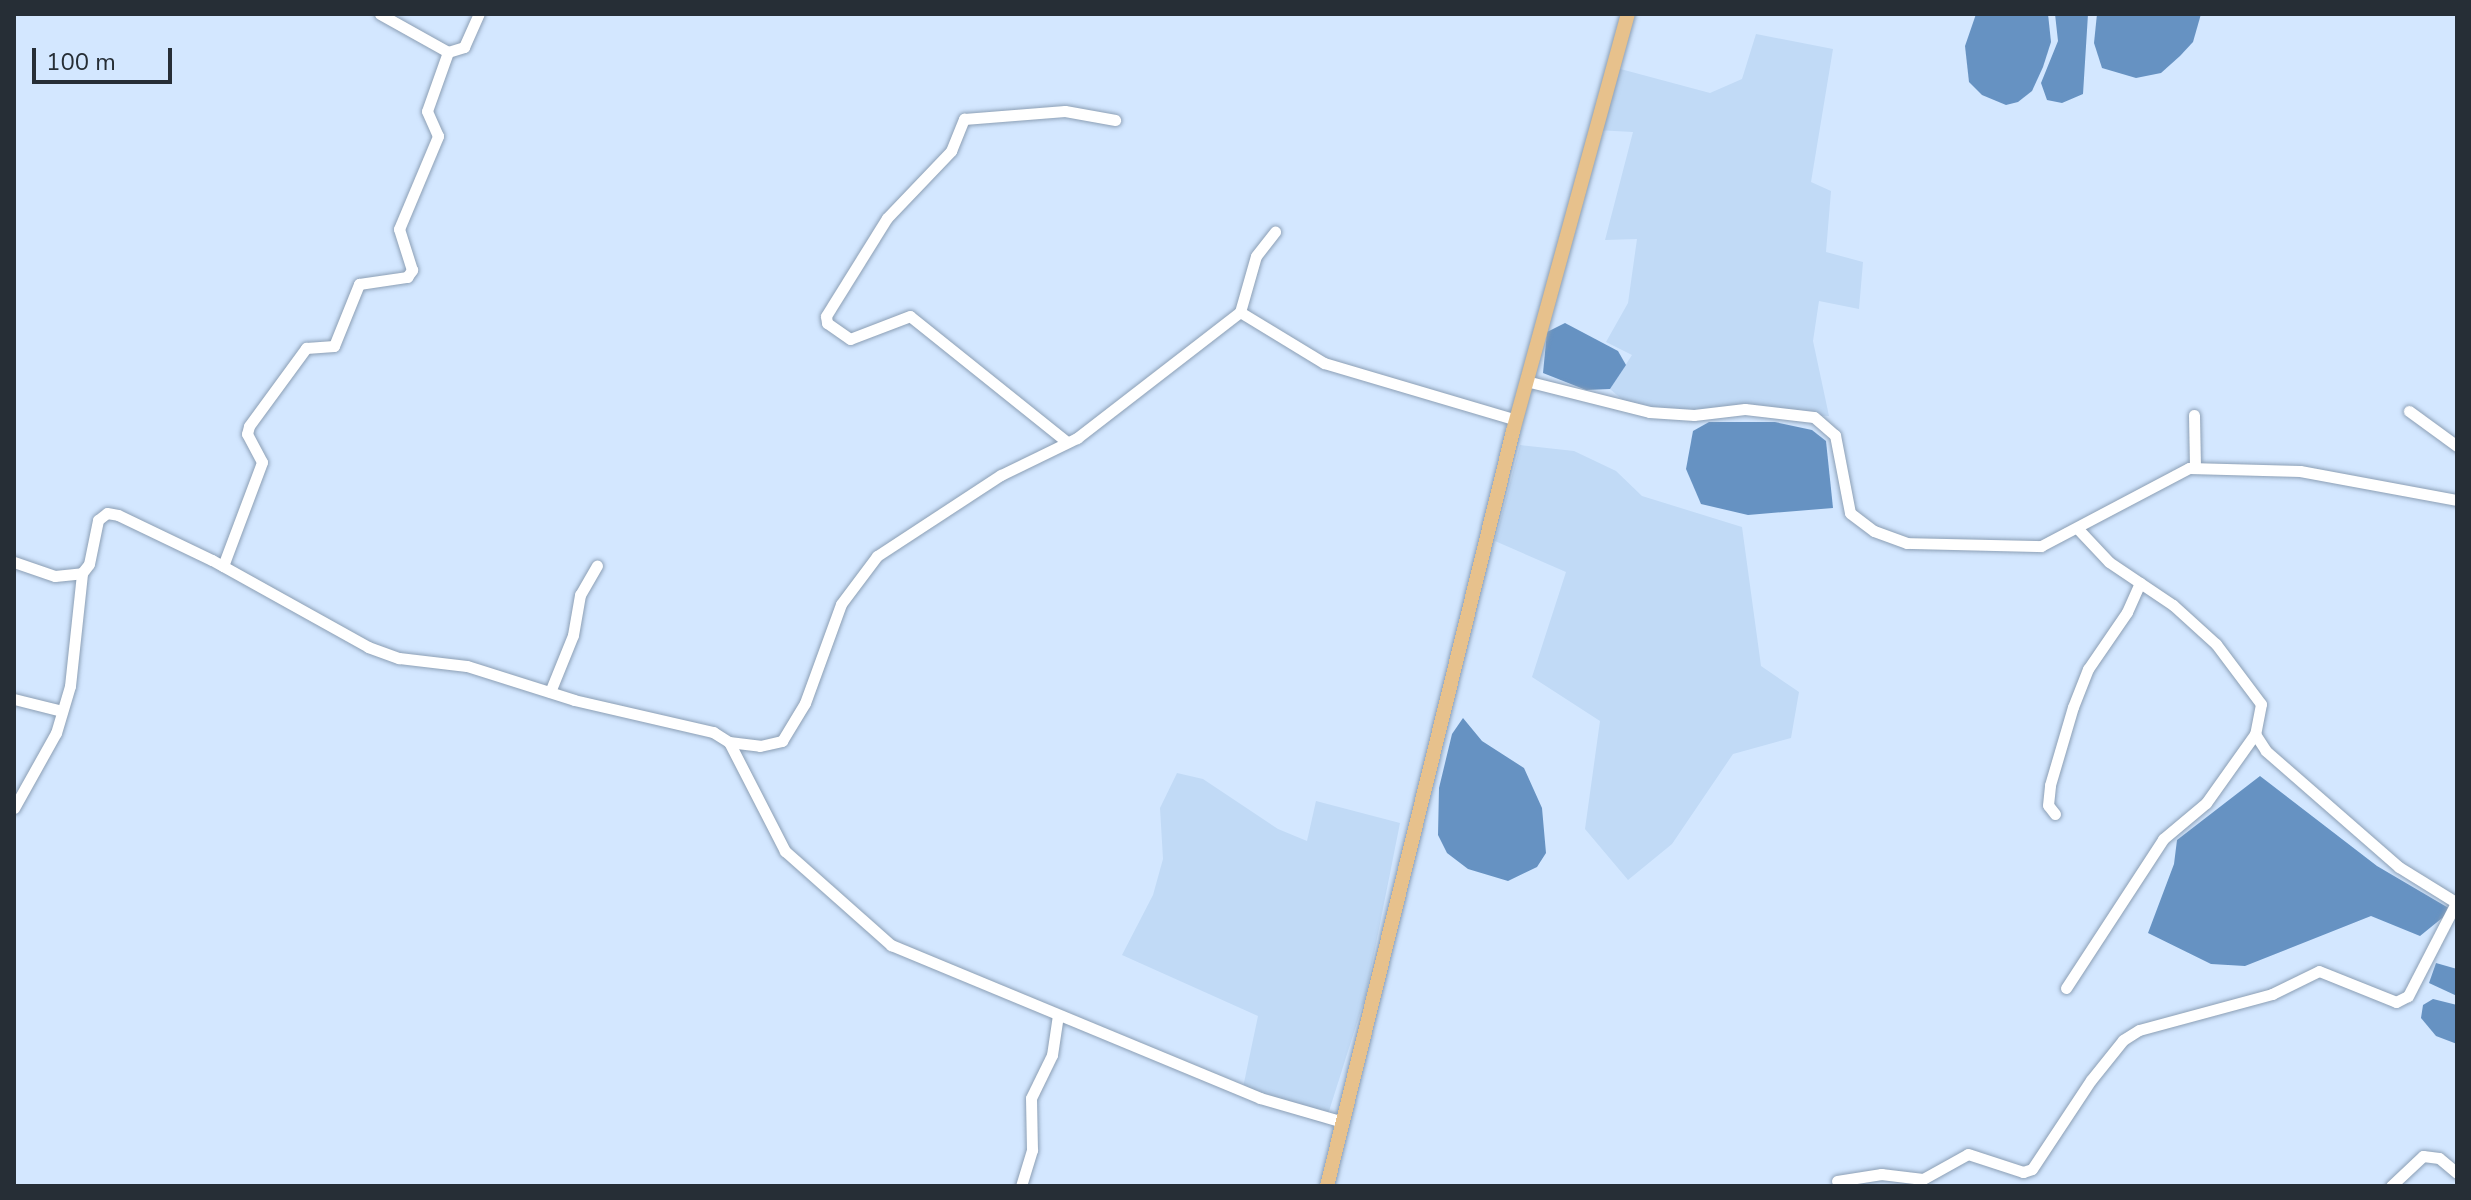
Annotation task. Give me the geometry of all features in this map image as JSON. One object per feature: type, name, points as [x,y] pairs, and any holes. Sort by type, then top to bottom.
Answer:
[{"type":"main road","points":[[1327,1186],[1526,381],[1628,14]]},
{"type":"street","points":[[380,14],[448,52],[464,47],[479,14]]},
{"type":"street","points":[[223,566],[262,462],[247,434],[249,426],[306,348],[334,346],[359,284],[407,277],[412,270],[399,229],[438,136],[427,111],[448,52]]},
{"type":"street","points":[[1067,442],[910,316],[850,339],[827,323],[826,316],[887,218],[951,151],[964,119],[1065,111],[1115,120]]},
{"type":"street","points":[[14,808],[62,711],[70,686],[82,573],[89,564],[98,520],[107,513],[223,566],[368,647],[399,658],[467,666],[550,692],[699,727],[729,742],[760,746],[782,741],[805,703],[841,604],[877,556],[979,489],[1067,442],[1240,312],[1256,256],[1275,232]]},
{"type":"street","points":[[1240,312],[1324,363],[1516,420]]},
{"type":"street","points":[[1526,381],[1649,412],[1694,415],[1745,409],[1814,417],[1835,435],[1850,513],[1874,531],[1907,543],[2041,546],[2195,468],[2300,471],[2457,500]]},
{"type":"street","points":[[2409,411],[2457,446]]},
{"type":"street","points":[[2194,415],[2195,468]]},
{"type":"street","points":[[2066,988],[2163,839],[2206,803],[2255,734],[2261,704],[2216,644],[2109,562],[2078,529]]},
{"type":"street","points":[[14,562],[55,576],[82,573]]},
{"type":"street","points":[[550,692],[573,635],[580,595],[597,565]]},
{"type":"street","points":[[2055,814],[2048,805],[2050,785],[2073,707],[2088,669],[2127,612],[2140,583]]},
{"type":"street","points":[[14,699],[62,711]]},
{"type":"street","points":[[1837,1181],[1881,1174],[1923,1179],[1968,1154],[2023,1172],[2032,1169],[2091,1080],[2123,1040],[2139,1030],[2272,994],[2319,971],[2396,1002],[2408,996],[2457,903],[2364,837],[2266,751],[2255,734]]},
{"type":"street","points":[[729,742],[776,840],[858,921],[891,945],[1260,1098],[1343,1122]]},
{"type":"street","points":[[1021,1186],[1032,1150],[1031,1098],[1052,1055],[1058,1015]]},
{"type":"street","points":[[2391,1186],[2423,1156],[2439,1158],[2457,1173]]},
{"type":"shaded area","points":[[1756,34],[1833,49],[1811,182],[1831,191],[1826,252],[1863,262],[1859,309],[1819,301],[1813,341],[1829,416],[1632,408],[1610,389],[1632,355],[1606,342],[1628,303],[1637,239],[1605,240],[1633,132],[1596,130],[1613,67],[1710,93],[1742,79]]},
{"type":"shaded area","points":[[1520,445],[1574,451],[1616,471],[1642,496],[1742,527],[1761,666],[1799,692],[1791,738],[1733,754],[1672,844],[1628,880],[1585,829],[1600,721],[1532,677],[1566,572],[1495,541]]},
{"type":"shaded area","points":[[1177,773],[1203,779],[1278,829],[1307,841],[1316,801],[1400,823],[1366,994],[1325,1124],[1241,1097],[1258,1016],[1122,955],[1153,895],[1163,859],[1160,808]]},
{"type":"water","points":[[1976,14],[2048,14],[2051,42],[2043,67],[2032,91],[2018,102],[2006,105],[1982,95],[1969,82],[1965,46]]},
{"type":"water","points":[[2055,14],[2088,14],[2083,94],[2062,103],[2047,100],[2041,83],[2058,41]]},
{"type":"water","points":[[2097,14],[2201,14],[2193,42],[2180,56],[2161,73],[2136,78],[2102,68],[2094,43]]},
{"type":"water","points":[[1565,323],[1618,351],[1626,365],[1610,389],[1586,390],[1543,373],[1547,332]]},
{"type":"water","points":[[1709,422],[1775,422],[1812,430],[1826,441],[1833,508],[1748,515],[1701,504],[1686,469],[1693,431]]},
{"type":"water","points":[[1463,718],[1482,741],[1524,768],[1542,808],[1546,853],[1537,867],[1508,881],[1468,869],[1447,853],[1438,835],[1439,788],[1452,734]]},
{"type":"water","points":[[2260,776],[2377,866],[2452,910],[2420,936],[2371,916],[2245,966],[2211,964],[2148,933],[2174,864],[2177,840]]},
{"type":"water","points":[[2436,963],[2457,969],[2457,996],[2429,983]]},
{"type":"water","points":[[2433,999],[2457,1005],[2457,1044],[2436,1036],[2421,1018],[2423,1005]]}]
